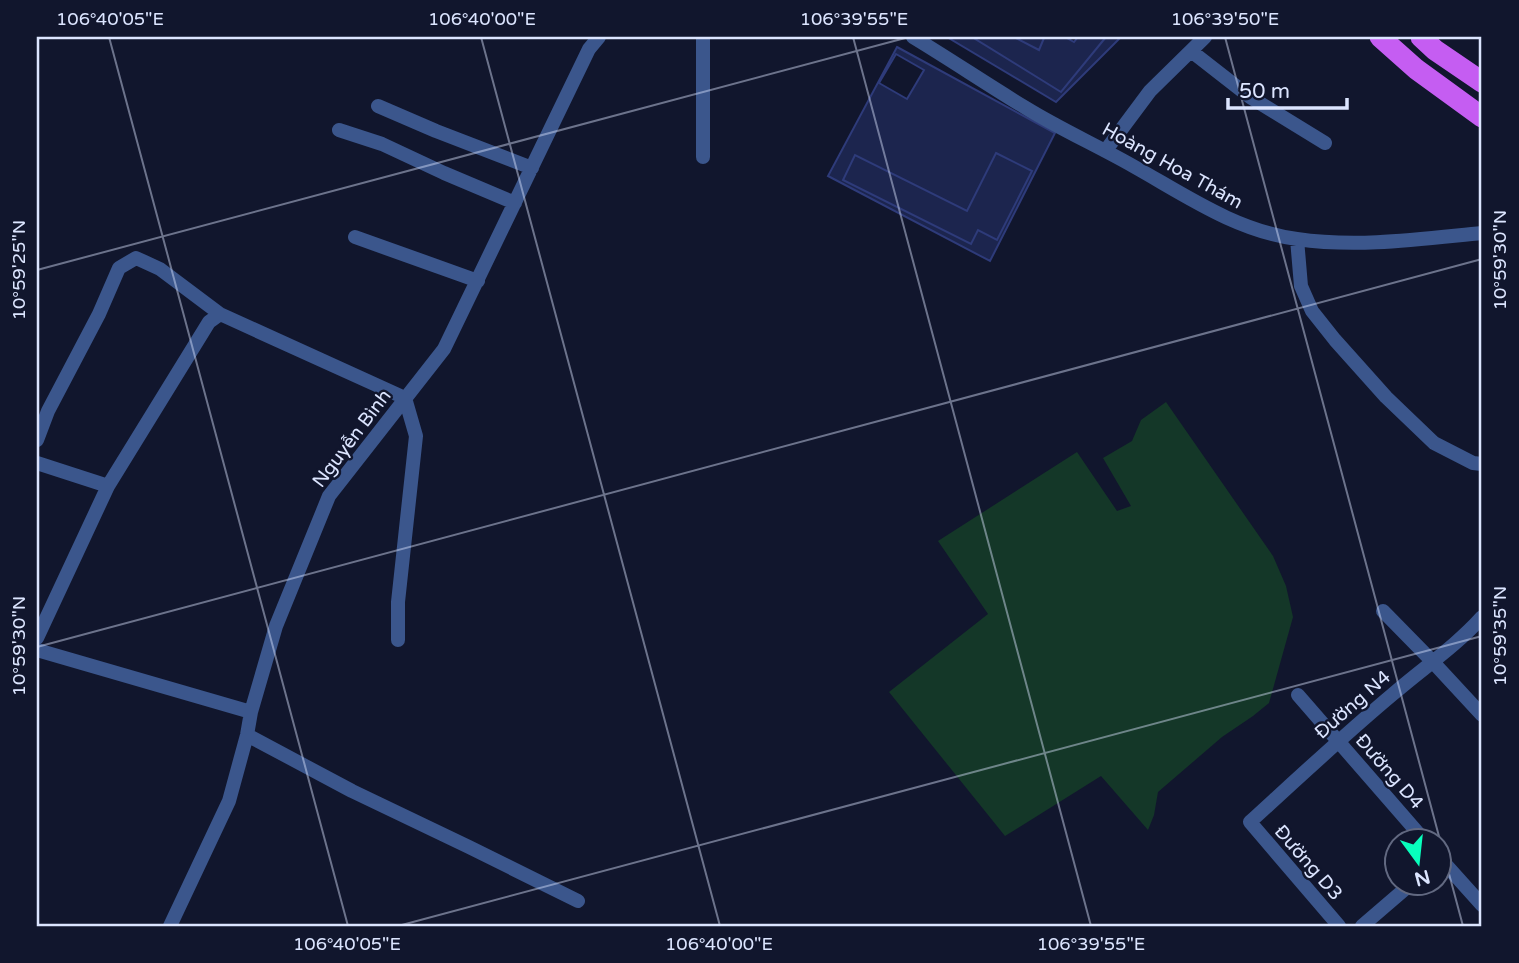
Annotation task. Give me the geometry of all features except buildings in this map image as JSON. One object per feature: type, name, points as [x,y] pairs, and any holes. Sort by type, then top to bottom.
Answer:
[{"type":"highway","points":[[1380,37],[1416,69],[1482,117]]},
{"type":"highway","points":[[1421,37],[1482,82]]},
{"type":"street","name":"Nguyễn Bình","points":[[170,926],[229,801],[276,626],[329,496],[444,349],[589,49],[599,37]]},
{"type":"street","points":[[693,37],[704,37],[703,157]]},
{"type":"street","name":"Hoàng Hoa Thám","points":[[914,37],[1027,109],[1232,221],[1256,230],[1297,239],[1388,242],[1482,233]]},
{"type":"street","points":[[1106,150],[1150,91],[1205,37]]},
{"type":"street","points":[[1191,51],[1250,97],[1325,143]]},
{"type":"street","points":[[378,106],[532,168]]},
{"type":"street","points":[[339,130],[382,144],[515,203]]},
{"type":"street","points":[[355,237],[478,281]]},
{"type":"street","points":[[1297,239],[1301,286],[1312,311],[1386,397],[1434,443],[1473,463],[1482,464]]},
{"type":"street","points":[[37,440],[48,411],[99,314],[119,268],[136,258],[160,270],[220,314],[405,398],[416,436],[398,602],[398,640]]},
{"type":"street","points":[[37,638],[108,486],[209,321],[220,314]]},
{"type":"street","points":[[37,463],[108,486]]},
{"type":"street","points":[[1383,611],[1482,715]]},
{"type":"street","name":"Đường N4","points":[[1250,822],[1338,741],[1432,661],[1455,645],[1482,618]]},
{"type":"street","points":[[37,650],[251,712]]},
{"type":"street","name":"Đường D4","points":[[1297,695],[1413,827]]},
{"type":"street","points":[[247,735],[352,791],[578,901]]},
{"type":"street","name":"Đường D3","points":[[1250,822],[1339,926]]},
{"type":"street","points":[[1452,872],[1482,905]]},
{"type":"street","points":[[1362,926],[1396,897]]},
{"type":"green space","points":[[1166,402],[1273,556],[1286,586],[1293,617],[1269,703],[1222,737],[1158,792],[1148,830],[1101,776],[1005,836],[889,692],[988,614],[938,541],[1077,452],[1117,511],[1131,506],[1103,458],[1132,441],[1141,420]]}]
